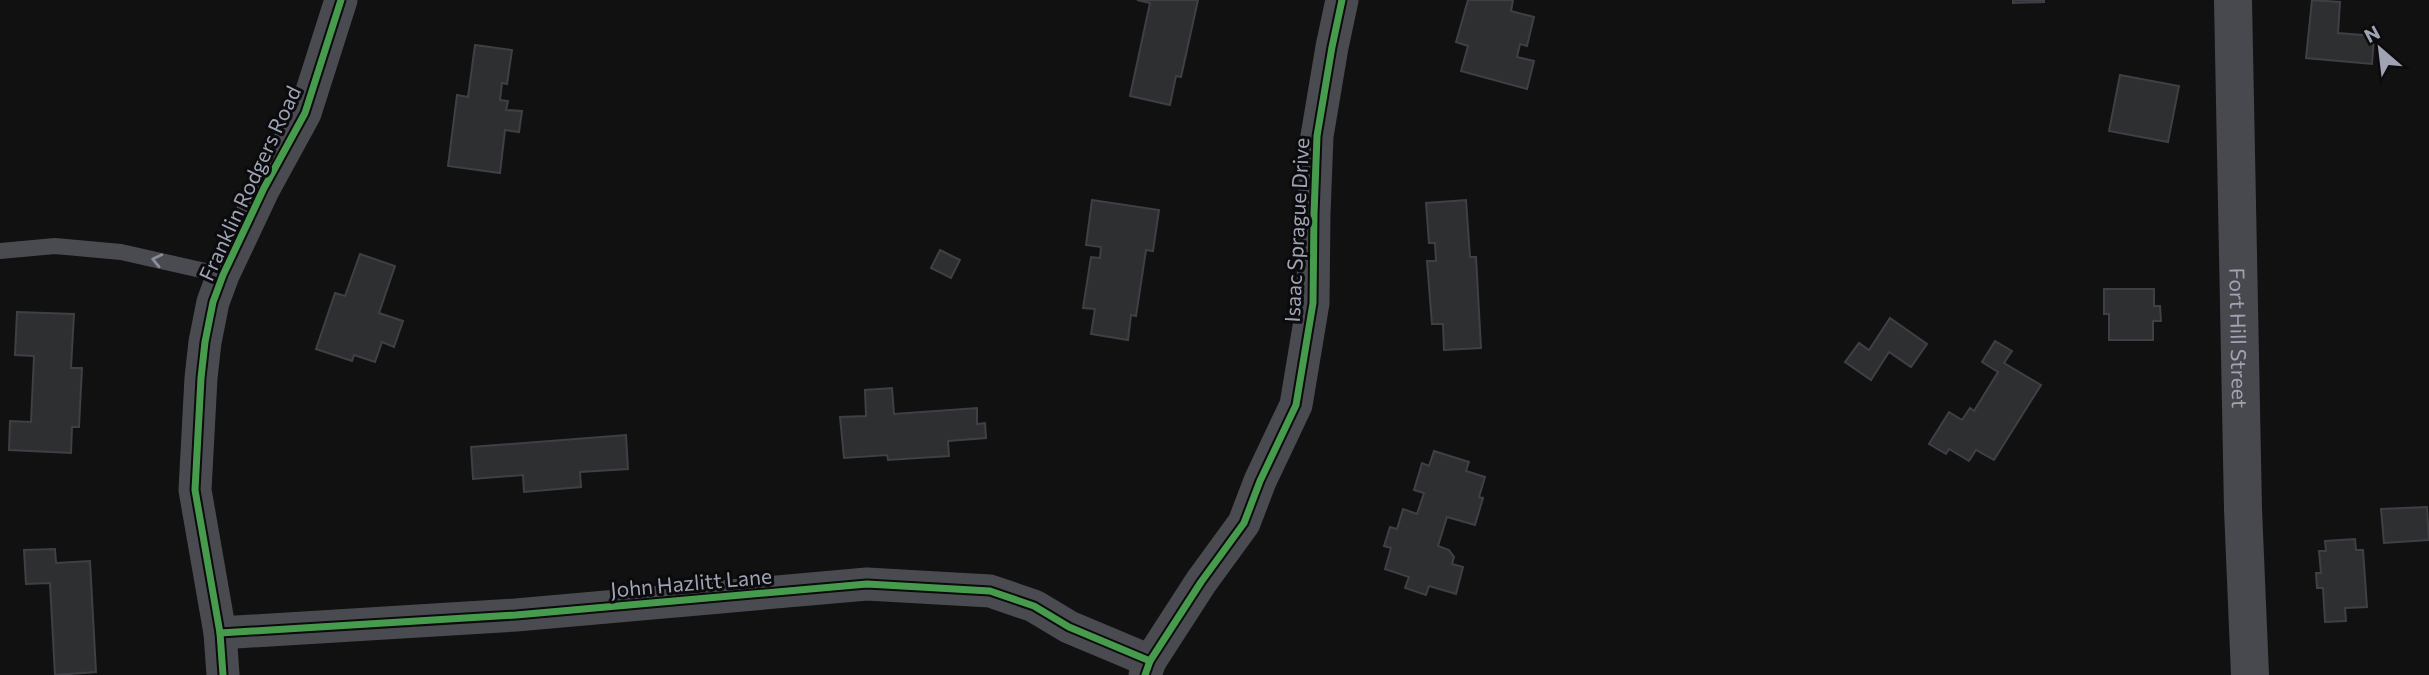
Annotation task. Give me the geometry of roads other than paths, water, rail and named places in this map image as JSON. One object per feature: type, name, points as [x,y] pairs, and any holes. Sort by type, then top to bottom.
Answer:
[{"type":"main road","name":"Fort Hill Street","points":[[2233,0],[2243,509],[2250,675]]},
{"type":"street","name":"Franklin Rodgers Road","points":[[223,675],[220,633],[195,490],[205,342],[223,275],[264,188],[305,113],[341,0]]},
{"type":"street","name":"Isaac Sprague Drive","points":[[1148,668],[1201,582],[1244,523],[1260,481],[1296,405],[1313,303],[1317,136],[1342,0]]},
{"type":"street","name":"John Hazlitt Lane","points":[[220,633],[516,615],[867,584],[990,591],[1034,606],[1148,668]]},
{"type":"lane","points":[[0,251],[55,246],[121,252],[223,275]]}]
